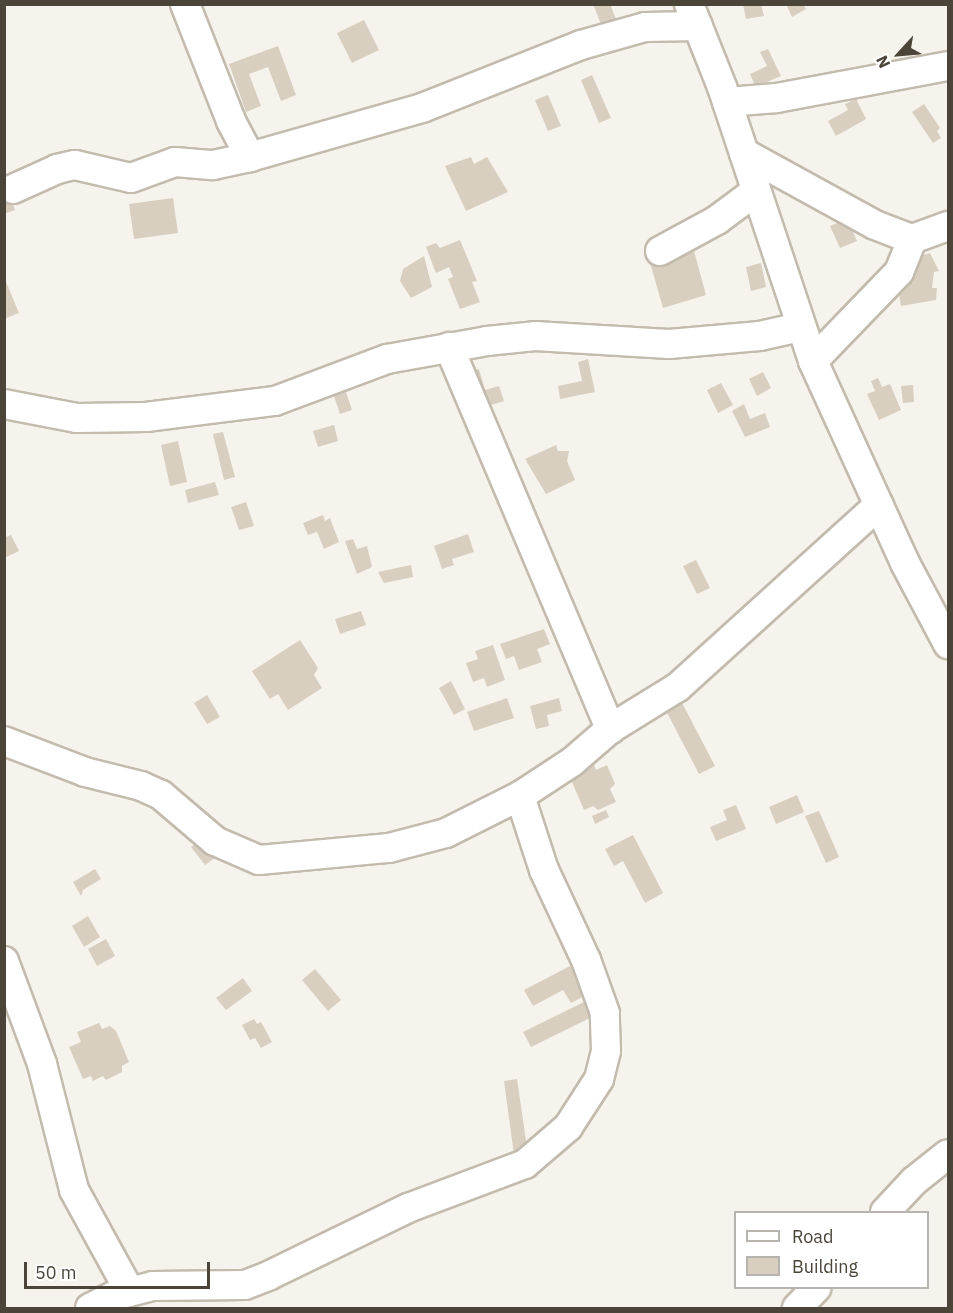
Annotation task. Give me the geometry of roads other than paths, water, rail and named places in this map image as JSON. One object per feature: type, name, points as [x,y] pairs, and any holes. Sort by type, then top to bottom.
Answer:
[{"type":"street","points":[[185,4],[231,121],[250,157]]},
{"type":"street","points":[[13,189],[57,169],[75,165],[131,178],[175,162],[213,165],[250,157],[422,108],[581,45],[693,15],[727,102],[813,361],[879,505],[948,644]]},
{"type":"street","points":[[727,102],[777,98],[948,66]]},
{"type":"street","points":[[744,153],[875,225],[912,239],[948,226]]},
{"type":"street","points":[[660,251],[717,220],[756,191]]},
{"type":"street","points":[[813,361],[899,272],[912,239]]},
{"type":"street","points":[[4,404],[77,418],[146,417],[275,401],[387,359],[449,347],[535,336],[669,344],[760,336],[800,327]]},
{"type":"street","points":[[449,347],[610,729]]},
{"type":"street","points":[[4,741],[85,772],[141,786],[161,795],[215,841],[259,860],[389,848],[446,833],[520,795],[572,762],[610,729],[678,687],[879,505]]},
{"type":"street","points":[[90,1308],[130,1292],[189,1283],[245,1285],[408,1208],[525,1164],[568,1127],[599,1079],[606,1051],[605,1013],[586,960],[544,870],[520,795]]},
{"type":"street","points":[[4,961],[42,1064],[74,1190],[130,1292]]},
{"type":"street","points":[[886,1211],[914,1181],[948,1154]]},
{"type":"street","points":[[798,1308],[814,1289]]}]
